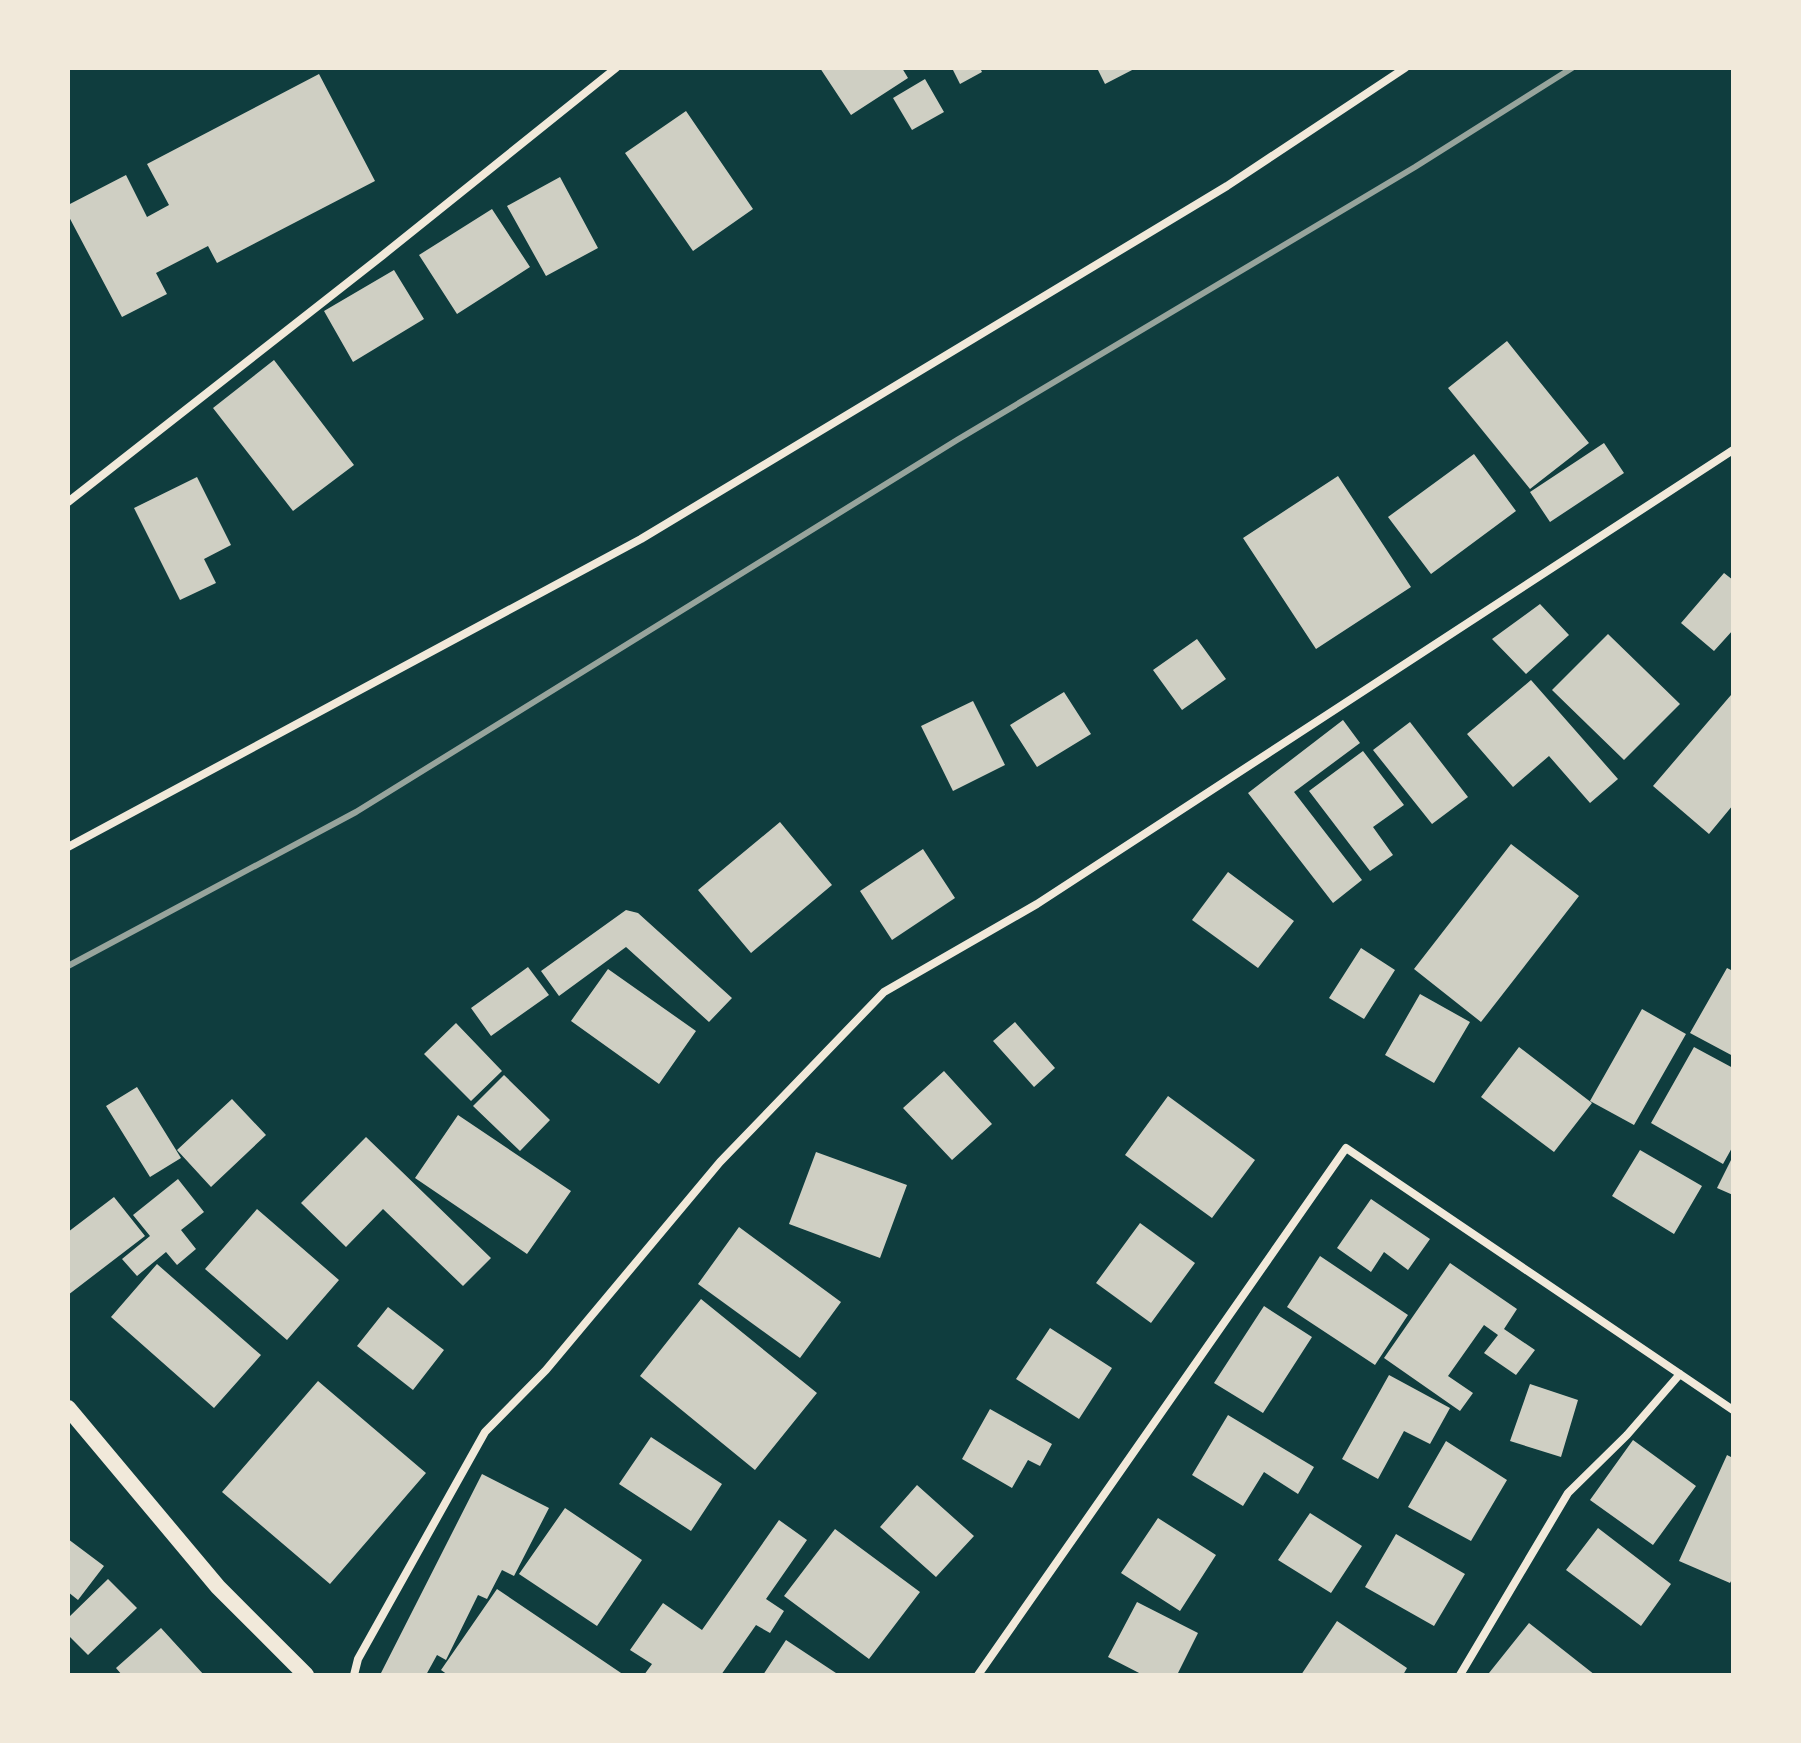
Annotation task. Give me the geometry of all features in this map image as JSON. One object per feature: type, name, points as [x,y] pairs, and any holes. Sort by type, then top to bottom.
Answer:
[{"type":"main road","points":[[68,1408],[218,1587],[306,1675]]},
{"type":"street","points":[[68,502],[616,68]]},
{"type":"street","points":[[68,847],[641,539],[1227,186],[1405,68]]},
{"type":"street","points":[[354,1675],[358,1659],[485,1432],[546,1370],[720,1162],[884,992],[1037,904],[1733,450]]},
{"type":"street","points":[[978,1675],[1346,1148],[1733,1410]]},
{"type":"street","points":[[1460,1675],[1471,1662],[1568,1493],[1627,1435],[1680,1374]]},
{"type":"building","points":[[820,68],[902,68],[908,78],[851,115]]},
{"type":"building","points":[[952,68],[980,68],[982,72],[960,84]]},
{"type":"building","points":[[1097,68],[1136,68],[1105,84]]},
{"type":"building","points":[[319,74],[375,181],[217,263],[208,246],[156,273],[167,294],[122,317],[68,215],[68,205],[126,175],[147,217],[169,205],[147,164]]},
{"type":"building","points":[[925,79],[944,112],[912,130],[893,98]]},
{"type":"building","points":[[686,111],[753,209],[693,251],[625,153]]},
{"type":"building","points":[[560,177],[598,248],[546,276],[507,206]]},
{"type":"building","points":[[492,209],[530,267],[457,314],[419,255]]},
{"type":"building","points":[[394,270],[424,319],[353,362],[324,311]]},
{"type":"building","points":[[1507,341],[1589,443],[1530,489],[1448,388]]},
{"type":"building","points":[[274,360],[354,465],[293,511],[213,408]]},
{"type":"building","points":[[1604,443],[1624,473],[1550,522],[1530,492]]},
{"type":"building","points":[[1474,454],[1516,511],[1431,574],[1388,517]]},
{"type":"building","points":[[1338,476],[1411,587],[1316,649],[1243,538]]},
{"type":"building","points":[[197,477],[231,545],[204,559],[216,583],[180,600],[134,508]]},
{"type":"building","points":[[1724,573],[1733,580],[1733,630],[1714,651],[1681,623]]},
{"type":"building","points":[[1540,604],[1569,635],[1526,674],[1492,639]]},
{"type":"building","points":[[1608,634],[1680,704],[1624,760],[1552,690]]},
{"type":"building","points":[[1197,639],[1226,679],[1182,710],[1153,670]]},
{"type":"building","points":[[1531,680],[1618,779],[1590,803],[1549,756],[1513,787],[1467,734]]},
{"type":"building","points":[[1064,692],[1091,734],[1037,767],[1010,725]]},
{"type":"building","points":[[1731,695],[1733,805],[1709,834],[1653,786]]},
{"type":"building","points":[[973,701],[1005,765],[953,791],[921,726]]},
{"type":"building","points":[[1343,720],[1360,743],[1294,792],[1362,880],[1333,903],[1248,793]]},
{"type":"building","points":[[1410,722],[1468,797],[1432,824],[1373,750]]},
{"type":"building","points":[[1363,751],[1404,805],[1373,827],[1393,855],[1370,871],[1309,791]]},
{"type":"building","points":[[780,822],[832,885],[751,953],[698,890]]},
{"type":"building","points":[[1511,844],[1579,896],[1481,1022],[1414,969]]},
{"type":"building","points":[[923,849],[955,898],[892,940],[860,891]]},
{"type":"building","points":[[1228,872],[1294,921],[1258,968],[1192,920]]},
{"type":"building","points":[[626,910],[638,913],[732,998],[709,1022],[626,947],[559,996],[541,971]]},
{"type":"building","points":[[1361,948],[1395,970],[1364,1019],[1329,998]]},
{"type":"building","points":[[528,967],[549,995],[491,1036],[471,1008]]},
{"type":"building","points":[[1727,968],[1733,971],[1733,1056],[1690,1033]]},
{"type":"building","points":[[608,969],[696,1031],[659,1084],[571,1021]]},
{"type":"building","points":[[1420,994],[1470,1022],[1434,1083],[1385,1055]]},
{"type":"building","points":[[1642,1009],[1686,1034],[1634,1125],[1590,1101]]},
{"type":"building","points":[[1015,1022],[1055,1068],[1034,1087],[993,1041]]},
{"type":"building","points":[[456,1023],[502,1071],[471,1101],[424,1054]]},
{"type":"building","points":[[1519,1047],[1592,1103],[1554,1152],[1481,1097]]},
{"type":"building","points":[[1694,1047],[1733,1068],[1733,1146],[1723,1164],[1651,1123]]},
{"type":"building","points":[[944,1071],[992,1124],[952,1160],[903,1108]]},
{"type":"building","points":[[504,1075],[550,1120],[520,1151],[473,1106]]},
{"type":"building","points":[[137,1087],[181,1158],[150,1177],[106,1106]]},
{"type":"building","points":[[1168,1096],[1255,1160],[1212,1218],[1125,1155]]},
{"type":"building","points":[[232,1099],[266,1135],[211,1187],[177,1150]]},
{"type":"building","points":[[458,1115],[571,1191],[527,1254],[415,1178]]},
{"type":"building","points":[[366,1137],[491,1258],[463,1286],[383,1209],[346,1247],[301,1203]]},
{"type":"building","points":[[1640,1150],[1702,1186],[1674,1234],[1612,1196]]},
{"type":"building","points":[[816,1152],[907,1185],[880,1258],[789,1224]]},
{"type":"building","points":[[1731,1160],[1733,1162],[1733,1195],[1717,1188]]},
{"type":"building","points":[[178,1179],[204,1212],[181,1230],[196,1249],[177,1265],[166,1252],[137,1276],[122,1259],[150,1236],[133,1215]]},
{"type":"building","points":[[114,1197],[145,1236],[68,1295],[68,1232]]},
{"type":"building","points":[[1371,1199],[1430,1239],[1408,1270],[1384,1252],[1371,1272],[1337,1248]]},
{"type":"building","points":[[257,1209],[339,1280],[287,1340],[205,1269]]},
{"type":"building","points":[[1140,1223],[1195,1263],[1151,1323],[1096,1283]]},
{"type":"building","points":[[739,1227],[841,1302],[800,1358],[698,1284]]},
{"type":"building","points":[[1320,1256],[1408,1315],[1375,1365],[1287,1307]]},
{"type":"building","points":[[1450,1263],[1517,1309],[1504,1329],[1535,1350],[1516,1375],[1484,1353],[1498,1335],[1484,1325],[1448,1376],[1473,1393],[1460,1411],[1384,1358]]},
{"type":"building","points":[[157,1264],[261,1355],[214,1408],[111,1317]]},
{"type":"building","points":[[701,1299],[817,1393],[755,1470],[640,1376]]},
{"type":"building","points":[[1264,1306],[1312,1337],[1263,1413],[1214,1383]]},
{"type":"building","points":[[388,1307],[444,1350],[413,1390],[357,1346]]},
{"type":"building","points":[[1050,1328],[1112,1368],[1079,1419],[1016,1379]]},
{"type":"building","points":[[1389,1375],[1450,1408],[1430,1444],[1404,1431],[1378,1479],[1342,1459]]},
{"type":"building","points":[[318,1381],[426,1473],[330,1584],[222,1492]]},
{"type":"building","points":[[1530,1384],[1578,1400],[1561,1457],[1510,1441]]},
{"type":"building","points":[[990,1409],[1052,1444],[1040,1466],[1028,1460],[1012,1488],[962,1459]]},
{"type":"building","points":[[1228,1415],[1314,1467],[1298,1494],[1264,1472],[1243,1506],[1192,1475]]},
{"type":"building","points":[[651,1437],[722,1484],[691,1531],[619,1484]]},
{"type":"building","points":[[1633,1440],[1696,1486],[1653,1545],[1590,1500]]},
{"type":"building","points":[[1446,1441],[1507,1480],[1471,1541],[1408,1507]]},
{"type":"building","points":[[1727,1455],[1733,1458],[1733,1577],[1730,1583],[1679,1561]]},
{"type":"building","points":[[482,1474],[549,1508],[514,1576],[502,1570],[487,1599],[478,1595],[446,1660],[437,1655],[426,1675],[385,1675],[381,1673]]},
{"type":"building","points":[[917,1485],[974,1536],[936,1577],[880,1527]]},
{"type":"building","points":[[565,1508],[642,1560],[597,1626],[519,1574]]},
{"type":"building","points":[[1310,1513],[1362,1546],[1331,1593],[1278,1560]]},
{"type":"building","points":[[1158,1518],[1216,1555],[1180,1611],[1121,1573]]},
{"type":"building","points":[[779,1520],[807,1540],[766,1599],[784,1611],[770,1633],[756,1625],[721,1675],[644,1675],[652,1664],[630,1650],[663,1603],[702,1630]]},
{"type":"building","points":[[1598,1528],[1671,1584],[1641,1626],[1566,1570]]},
{"type":"building","points":[[835,1529],[920,1592],[869,1659],[784,1596]]},
{"type":"building","points":[[1396,1534],[1465,1574],[1434,1626],[1365,1587]]},
{"type":"building","points":[[68,1539],[104,1566],[78,1600],[68,1592]]},
{"type":"building","points":[[108,1579],[137,1608],[88,1655],[68,1635],[68,1618]]},
{"type":"building","points":[[497,1589],[624,1675],[448,1675],[441,1670]]},
{"type":"building","points":[[1137,1602],[1198,1633],[1177,1675],[1143,1675],[1108,1657]]},
{"type":"building","points":[[1337,1621],[1407,1668],[1403,1675],[1301,1675]]},
{"type":"building","points":[[1529,1623],[1595,1675],[1489,1673]]},
{"type":"building","points":[[161,1628],[204,1675],[122,1675],[116,1668]]},
{"type":"building","points":[[786,1640],[839,1675],[763,1675]]},
{"type":"railway","points":[[68,966],[356,812],[957,440],[1415,167],[1572,68]]}]
